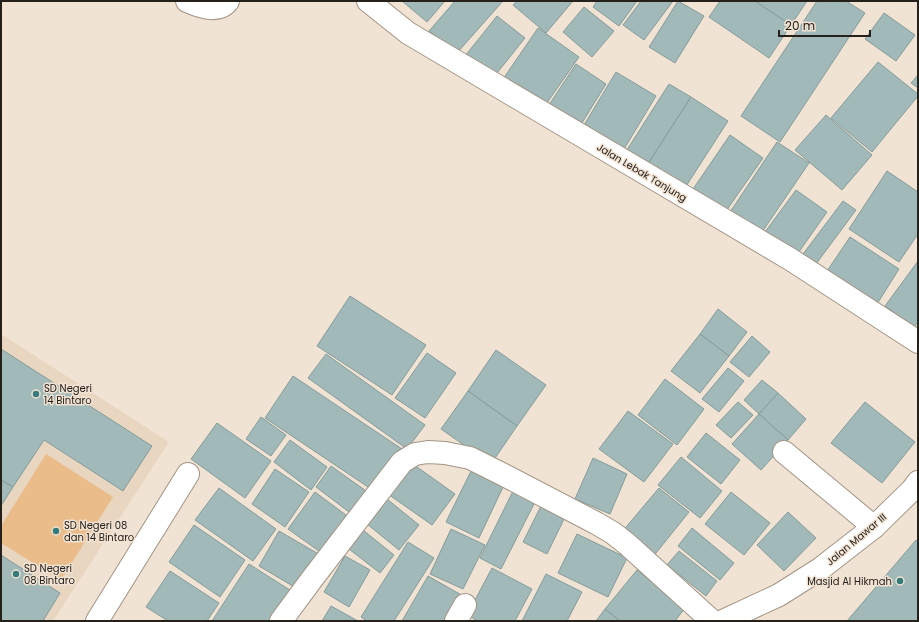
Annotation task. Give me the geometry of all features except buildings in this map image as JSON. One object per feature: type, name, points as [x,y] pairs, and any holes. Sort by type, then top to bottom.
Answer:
[{"type":"street","points":[[187,1],[201,7],[211,8],[226,5],[228,1]]},
{"type":"street","name":"Jalan Lebak Tanjung","points":[[368,1],[408,32],[790,259],[918,342]]},
{"type":"street","points":[[281,621],[402,462],[415,454],[428,452],[445,453],[470,458],[612,533],[627,544],[712,621]]},
{"type":"street","points":[[784,452],[874,527]]},
{"type":"street","points":[[97,621],[188,474]]},
{"type":"street","name":"Jalan Mawar III","points":[[723,621],[779,595],[820,569],[874,527],[912,490],[918,482]]},
{"type":"shaded area","name":"SD Negeri 08 dan 14 Bintaro","points":[[1,334],[169,442],[53,621],[1,621]]},
{"type":"shaded area","points":[[46,454],[113,497],[61,580],[1,543],[1,526]]},
{"type":"place","name":"SD Negeri 14 Bintaro","points":[[36,394]]},
{"type":"place","name":"SD Negeri 08 dan 14 Bintaro","points":[[56,531]]},
{"type":"place","name":"SD Negeri 08 Bintaro","points":[[16,574]]},
{"type":"place","name":"Masjid Al Hikmah","points":[[900,581]]}]
